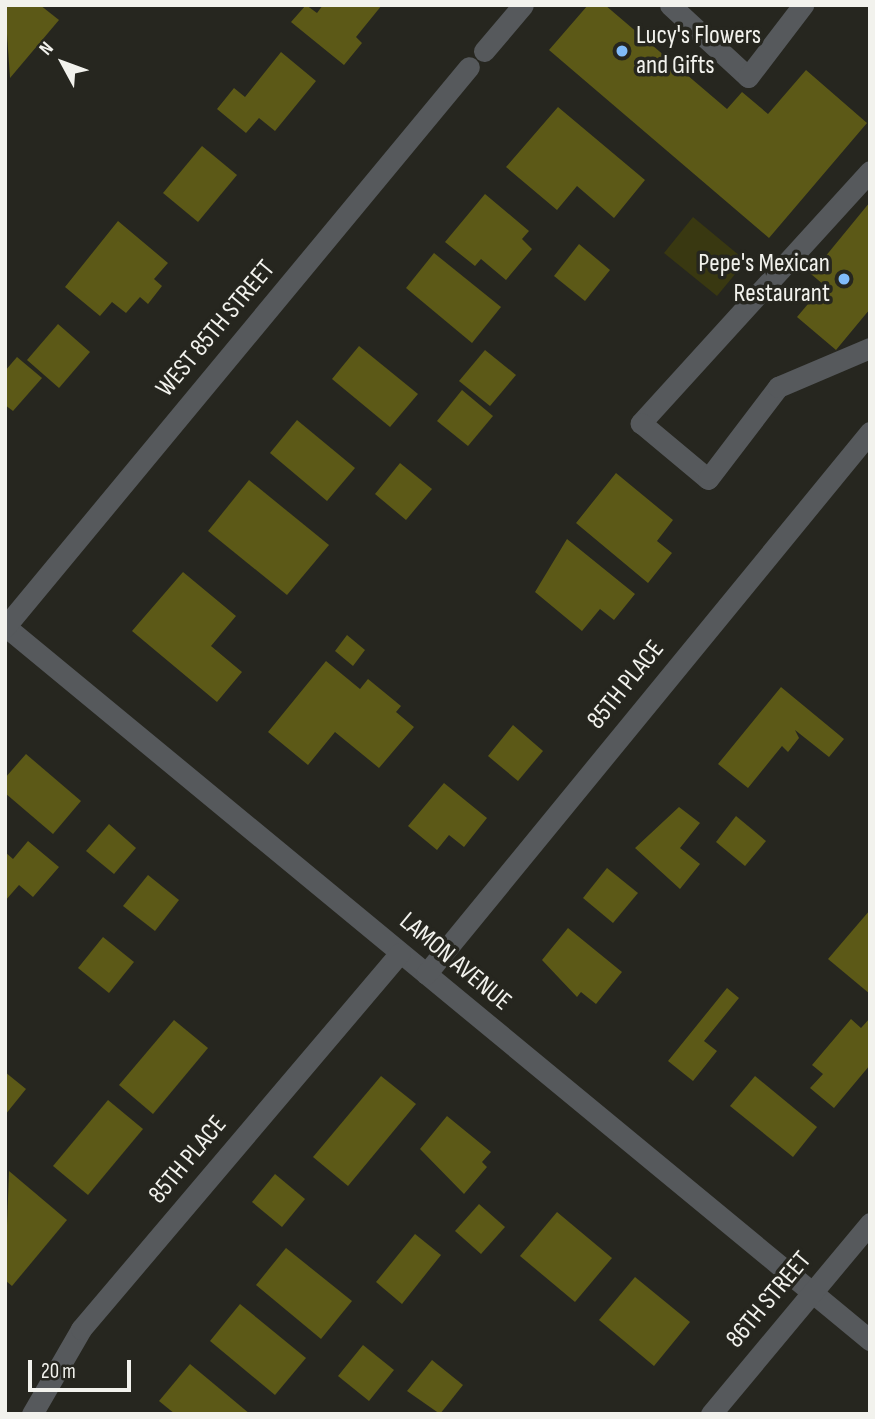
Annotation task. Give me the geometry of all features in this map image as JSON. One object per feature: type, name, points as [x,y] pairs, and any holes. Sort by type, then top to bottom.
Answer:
[{"type":"street","points":[[670,5],[748,77],[803,5]]},
{"type":"street","points":[[484,51],[514,8]]},
{"type":"street","name":"WEST 85TH STREET","points":[[5,627],[470,67]]},
{"type":"street","points":[[870,171],[641,423],[708,479],[779,387],[870,348]]},
{"type":"street","name":"85TH PLACE","points":[[426,974],[870,432]]},
{"type":"street","name":"LAMON AVENUE","points":[[5,627],[870,1340]]},
{"type":"street","name":"85TH PLACE","points":[[32,1414],[81,1329],[400,953]]},
{"type":"street","name":"86TH STREET","points":[[711,1414],[870,1223]]},
{"type":"shaded area","points":[[693,217],[746,261],[717,296],[664,253]]},
{"type":"building","points":[[5,5],[40,5],[59,20],[10,78]]},
{"type":"building","points":[[306,5],[317,13],[323,5],[382,5],[356,37],[362,43],[344,65],[291,22]]},
{"type":"building","points":[[588,5],[605,5],[727,109],[742,92],[768,114],[806,70],[867,123],[769,238],[549,50]]},
{"type":"building","points":[[281,52],[316,81],[275,131],[259,118],[246,133],[217,109],[234,88],[245,97]]},
{"type":"building","points":[[558,107],[645,180],[614,218],[577,186],[557,210],[506,167]]},
{"type":"building","points":[[202,146],[237,175],[198,222],[163,193]]},
{"type":"building","points":[[485,194],[529,231],[522,239],[532,249],[506,280],[481,259],[475,266],[445,242]]},
{"type":"building","name":"Pepe's Mexican Restaurant","points":[[870,202],[870,309],[836,350],[797,317],[824,285],[811,274]]},
{"type":"building","points":[[118,221],[168,263],[154,279],[162,286],[148,304],[140,297],[126,313],[112,302],[100,316],[65,287]]},
{"type":"building","points":[[579,244],[610,270],[585,301],[554,276]]},
{"type":"building","points":[[434,253],[501,307],[472,343],[406,288]]},
{"type":"building","points":[[58,324],[90,352],[59,388],[27,360]]},
{"type":"building","points":[[359,346],[418,394],[390,427],[332,379]]},
{"type":"building","points":[[485,350],[516,375],[490,406],[459,381]]},
{"type":"building","points":[[17,357],[42,378],[13,411],[5,405],[5,371]]},
{"type":"building","points":[[462,390],[493,416],[468,446],[437,421]]},
{"type":"building","points":[[297,420],[355,468],[327,501],[270,453]]},
{"type":"building","points":[[400,463],[432,489],[406,520],[375,494]]},
{"type":"building","points":[[616,473],[673,520],[657,541],[672,553],[648,583],[576,523]]},
{"type":"building","points":[[249,480],[329,545],[287,595],[208,531]]},
{"type":"building","points":[[567,539],[635,594],[614,620],[600,609],[582,631],[535,592]]},
{"type":"building","points":[[183,572],[236,616],[211,646],[242,672],[217,702],[132,631]]},
{"type":"building","points":[[347,635],[365,650],[353,666],[335,651]]},
{"type":"building","points":[[326,661],[360,689],[368,679],[401,706],[396,712],[414,727],[379,768],[335,732],[308,765],[268,732]]},
{"type":"building","points":[[781,687],[844,739],[829,757],[795,730],[799,738],[788,752],[782,746],[748,788],[718,764]]},
{"type":"building","points":[[513,725],[543,751],[518,781],[488,756]]},
{"type":"building","points":[[26,754],[81,801],[53,834],[5,793],[5,778]]},
{"type":"building","points":[[444,783],[487,818],[464,847],[449,835],[437,850],[408,826]]},
{"type":"building","points":[[679,807],[700,823],[680,848],[700,864],[680,889],[635,848]]},
{"type":"building","points":[[736,816],[766,841],[745,866],[716,842]]},
{"type":"building","points":[[109,824],[136,848],[114,874],[86,851]]},
{"type":"building","points":[[28,841],[59,867],[33,897],[19,885],[5,901],[5,852],[13,859]]},
{"type":"building","points":[[607,868],[638,893],[613,923],[583,898]]},
{"type":"building","points":[[148,875],[179,900],[155,931],[123,906]]},
{"type":"building","points":[[870,910],[870,994],[828,959]]},
{"type":"building","points":[[568,928],[622,972],[596,1004],[581,992],[577,997],[542,960]]},
{"type":"building","points":[[103,937],[134,962],[109,993],[78,968]]},
{"type":"building","points":[[727,988],[739,998],[704,1041],[717,1051],[693,1081],[668,1061]]},
{"type":"building","points":[[870,1018],[870,1065],[834,1108],[810,1088],[823,1074],[812,1065],[851,1019],[861,1028]]},
{"type":"building","points":[[174,1020],[208,1048],[153,1114],[119,1085]]},
{"type":"building","points":[[5,1072],[26,1089],[5,1115]]},
{"type":"building","points":[[381,1076],[416,1104],[348,1186],[313,1157]]},
{"type":"building","points":[[755,1076],[817,1127],[793,1157],[730,1106]]},
{"type":"building","points":[[108,1100],[143,1129],[88,1195],[53,1166]]},
{"type":"building","points":[[447,1116],[491,1152],[482,1162],[487,1167],[464,1194],[420,1149]]},
{"type":"building","points":[[9,1171],[67,1220],[12,1286],[5,1280]]},
{"type":"building","points":[[275,1174],[305,1199],[282,1227],[252,1202]]},
{"type":"building","points":[[479,1204],[505,1227],[481,1254],[455,1231]]},
{"type":"building","points":[[557,1212],[612,1258],[575,1302],[520,1256]]},
{"type":"building","points":[[415,1234],[441,1255],[402,1304],[376,1282]]},
{"type":"building","points":[[286,1248],[352,1301],[321,1339],[256,1285]]},
{"type":"building","points":[[635,1277],[690,1322],[654,1366],[599,1320]]},
{"type":"building","points":[[240,1304],[306,1358],[275,1395],[210,1341]]},
{"type":"building","points":[[363,1345],[394,1370],[369,1401],[338,1376]]},
{"type":"building","points":[[432,1360],[463,1385],[440,1414],[407,1391]]},
{"type":"building","points":[[190,1364],[250,1414],[175,1414],[159,1401]]},
{"type":"place","name":"Lucy's Flowers and Gifts","points":[[622,51]]},
{"type":"place","name":"Pepe's Mexican Restaurant","points":[[844,279]]}]
